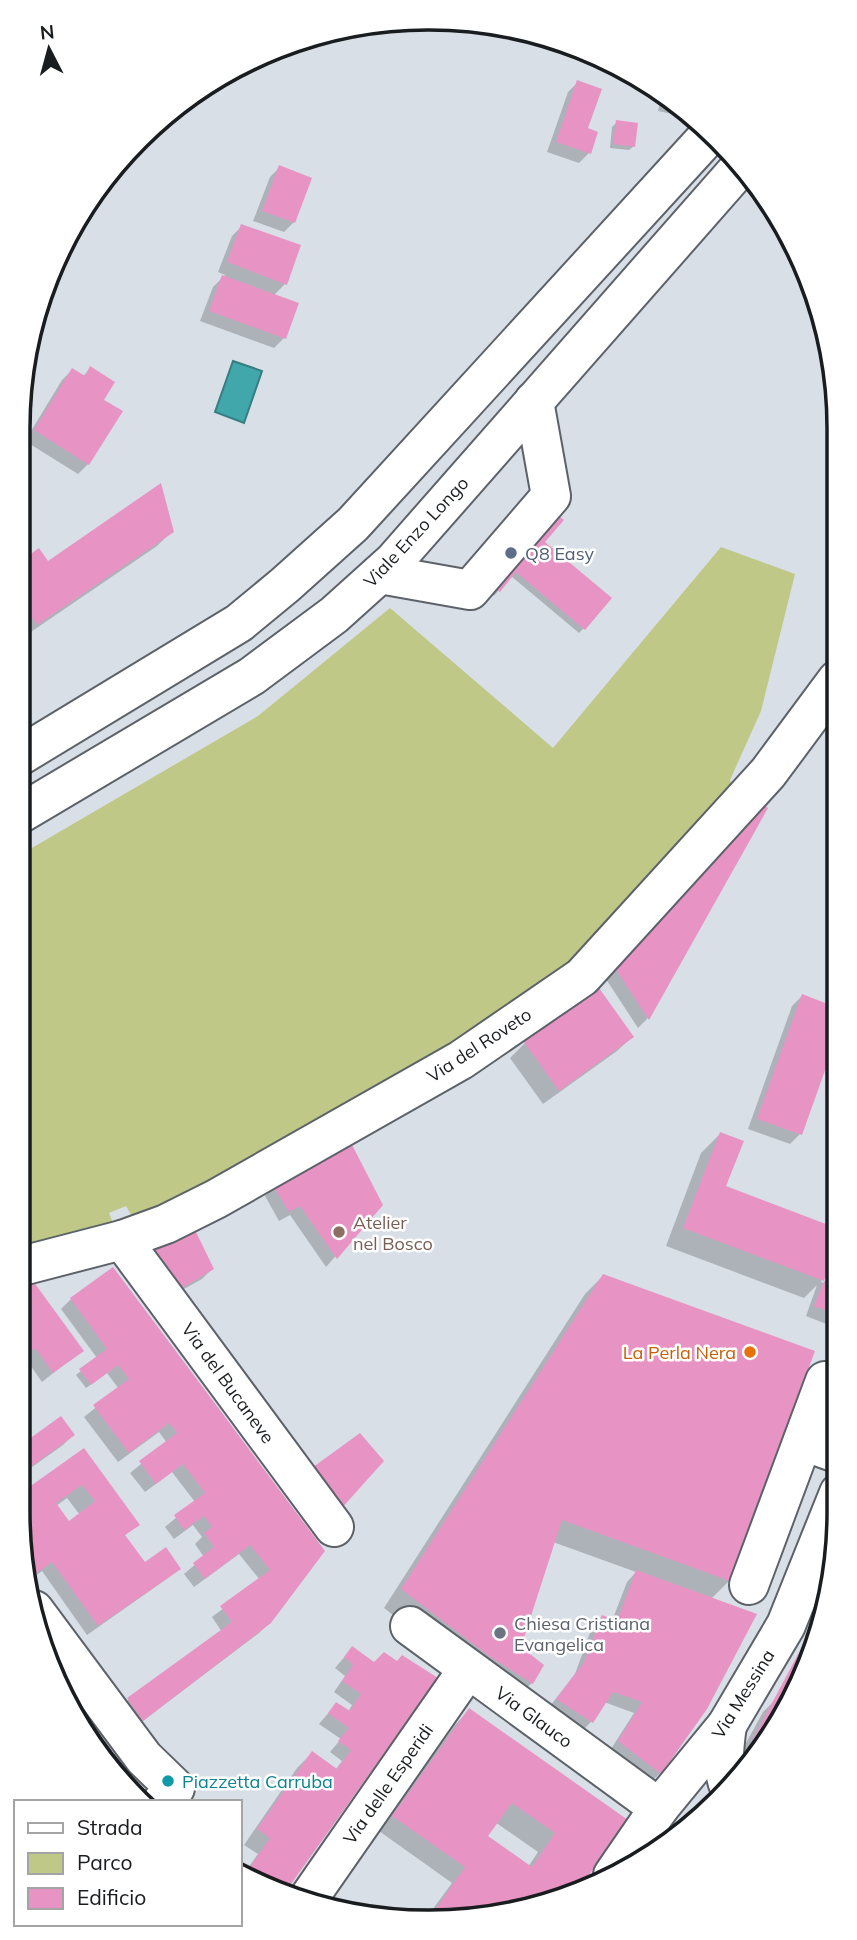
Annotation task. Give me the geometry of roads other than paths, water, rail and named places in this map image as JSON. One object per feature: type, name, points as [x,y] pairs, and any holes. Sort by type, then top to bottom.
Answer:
[{"type":"main road","points":[[30,750],[239,623],[353,524],[704,141]]},
{"type":"main road","name":"Viale Enzo Longo","points":[[30,808],[252,677],[334,615],[380,574],[734,174]]},
{"type":"main road","points":[[380,574],[470,590],[551,496],[534,401]]},
{"type":"main road","name":"Via del Roveto","points":[[30,1264],[122,1240],[166,1224],[216,1199],[450,1066],[582,977],[768,773],[827,693]]},
{"type":"main road","name":"Via del Bucaneve","points":[[122,1240],[334,1527]]},
{"type":"main road","points":[[749,1585],[825,1381]]},
{"type":"main road","points":[[803,1441],[827,1450]]},
{"type":"main road","name":"Via Messina","points":[[624,1859],[659,1808],[727,1725],[786,1625],[827,1524]]},
{"type":"main road","name":"Via Glauco","points":[[410,1626],[659,1808]]},
{"type":"main road","points":[[47,1627],[144,1758],[175,1788],[164,1800]]},
{"type":"main road","name":"Via delle Esperidi","points":[[312,1893],[468,1669]]},
{"type":"main road","points":[[726,1776],[723,1755],[727,1725]]},
{"type":"water","points":[[233,361],[262,371],[244,423],[215,412]]},
{"type":"place","name":"Q8 Easy","points":[[511,553]]},
{"type":"place","name":"Atelier nel Bosco","points":[[339,1232]]},
{"type":"place","name":"La Perla Nera","points":[[750,1352]]},
{"type":"place","name":"Chiesa Cristiana Evangelica","points":[[500,1633]]},
{"type":"place","name":"Piazzetta Carruba","points":[[168,1781]]}]
